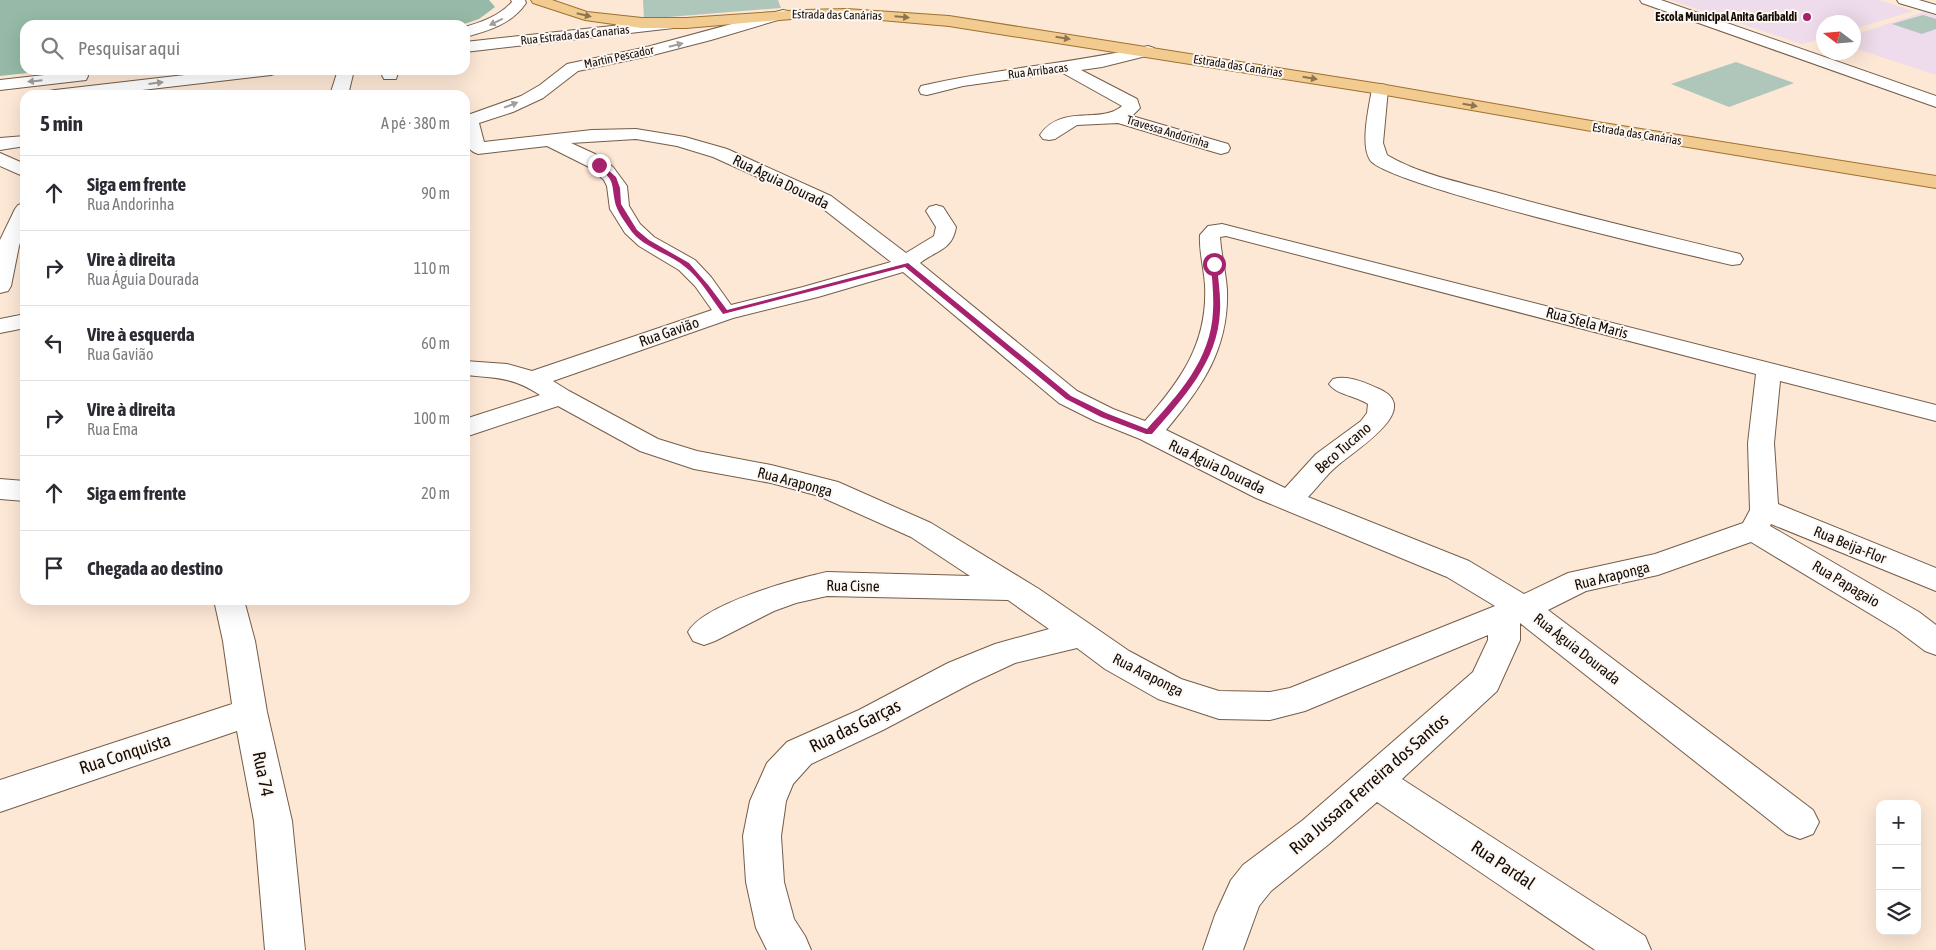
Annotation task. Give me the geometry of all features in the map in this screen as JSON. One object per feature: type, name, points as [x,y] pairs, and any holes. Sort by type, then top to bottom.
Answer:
[{"type":"main road","name":"Estrada das Canárias","points":[[538,0],[569,12],[608,20],[686,23],[783,14],[848,14],[949,21],[1380,89],[1401,86],[1597,110]]},
{"type":"main road","points":[[783,14],[803,6],[810,0]]},
{"type":"main road","name":"Estrada das Canárias","points":[[935,4],[1401,86],[1587,126],[1936,182]]},
{"type":"main road","name":"Estrada das Canárias","points":[[1616,114],[1888,158]]},
{"type":"street","name":"Rua Estrada das Canarias","points":[[470,31],[488,26],[503,18],[519,3],[518,0]]},
{"type":"street","points":[[1647,0],[1936,102]]},
{"type":"street","points":[[1904,0],[1936,10]]},
{"type":"street","name":"Martin Pescador","points":[[470,120],[531,98],[548,88],[564,71],[573,67],[643,53],[783,14]]},
{"type":"street","name":"Rua Estrada das Canarias","points":[[470,46],[686,23]]},
{"type":"street","name":"Rua Arribacas","points":[[927,90],[970,80],[1102,62],[1148,51]]},
{"type":"street","name":"Travessa Andorinha","points":[[1065,68],[1131,104],[1132,108],[1119,118]]},
{"type":"street","points":[[0,85],[91,75]]},
{"type":"street","points":[[340,90],[344,75]]},
{"type":"street","points":[[110,90],[252,77]]},
{"type":"street","points":[[1380,89],[1374,143],[1378,158],[1388,164],[1424,178],[1553,215],[1732,259]]},
{"type":"street","points":[[0,101],[20,99]]},
{"type":"street","points":[[1049,135],[1066,123],[1075,120],[1119,118]]},
{"type":"street","name":"Travessa Andorinha","points":[[1119,118],[1221,148]]},
{"type":"street","name":"Rua Águia Dourada","points":[[470,129],[478,148],[592,135],[636,134],[679,141],[720,153],[824,200],[889,249],[1068,397],[1104,415],[1149,433],[1289,501],[1458,569],[1800,822]]},
{"type":"street","points":[[549,140],[599,165],[613,177],[617,188],[618,204],[635,231],[647,241],[687,264],[707,287],[725,313]]},
{"type":"street","points":[[0,144],[20,142]]},
{"type":"street","points":[[0,159],[20,169]]},
{"type":"street","name":"Rua Gavião","points":[[533,379],[725,313],[906,264],[919,253],[940,242],[944,237],[946,227],[936,211]]},
{"type":"street","points":[[0,286],[9,241],[20,222]]},
{"type":"street","name":"Rua Stela Maris","points":[[1149,433],[1184,392],[1202,365],[1212,338],[1217,312],[1210,235],[1213,231],[1220,229],[1936,413]]},
{"type":"street","points":[[0,326],[20,322]]},
{"type":"street","name":"Rua Araponga","points":[[470,368],[507,372],[533,379],[560,397],[649,445],[694,460],[771,474],[828,489],[921,530],[1012,588],[1116,660],[1170,689],[1219,705],[1270,706],[1293,701],[1514,611],[1579,581],[1658,564],[1759,520]]},
{"type":"street","points":[[1759,520],[1761,443],[1770,370]]},
{"type":"street","name":"Beco Tucano","points":[[1289,501],[1326,460],[1370,427],[1380,414],[1381,406],[1379,400],[1370,394],[1342,384]]},
{"type":"street","points":[[470,426],[560,397]]},
{"type":"street","points":[[0,489],[20,491]]},
{"type":"street","name":"Rua Beija-Flor","points":[[1759,520],[1936,580]]},
{"type":"street","name":"Rua Papagaio","points":[[1759,520],[1936,642]]},
{"type":"street","name":"Rua Cisne","points":[[704,632],[750,607],[797,590],[826,584],[1012,588]]},
{"type":"street","name":"Rua 74","points":[[230,605],[239,641],[250,712],[273,820],[286,950]]},
{"type":"street","name":"Rua Jussara Ferreira dos Santos","points":[[1224,950],[1235,915],[1245,893],[1257,878],[1316,832],[1485,681],[1504,640],[1514,611]]},
{"type":"street","name":"Rua das Garças","points":[[791,950],[776,928],[765,882],[762,836],[768,801],[780,774],[799,753],[871,720],[960,673],[1006,653],[1036,644],[1081,635]]},
{"type":"street","name":"Rua Conquista","points":[[0,796],[250,712]]},
{"type":"street","name":"Rua Pardal","points":[[1375,781],[1631,950]]},
{"type":"shaded area","name":"Escola Municipal Anita Garibaldi","points":[[1670,0],[1879,0],[1913,11],[1861,27],[1861,15],[1816,15],[1816,40],[1802,44]]},
{"type":"shaded area","points":[[1924,12],[1936,16],[1936,75],[1861,50],[1861,33]]},
{"type":"green space","points":[[0,0],[489,0],[495,7],[479,19],[470,22],[470,20],[20,20],[20,74],[0,76]]},
{"type":"green space","points":[[643,0],[778,0],[781,8],[644,19]]},
{"type":"green space","points":[[1923,15],[1936,19],[1936,29],[1922,34],[1892,24]]},
{"type":"green space","points":[[1736,62],[1794,83],[1729,107],[1671,84]]},
{"type":"place","name":"Escola Municipal Anita Garibaldi","points":[[1807,17]]},
{"type":"route","points":[[599,165],[613,177],[617,188],[618,204],[624,217],[635,231],[647,241],[687,264],[707,287],[725,313],[810,292],[906,264],[1068,397],[1104,415],[1149,433],[1184,392],[1202,365],[1212,338],[1217,312],[1214,264]]}]
